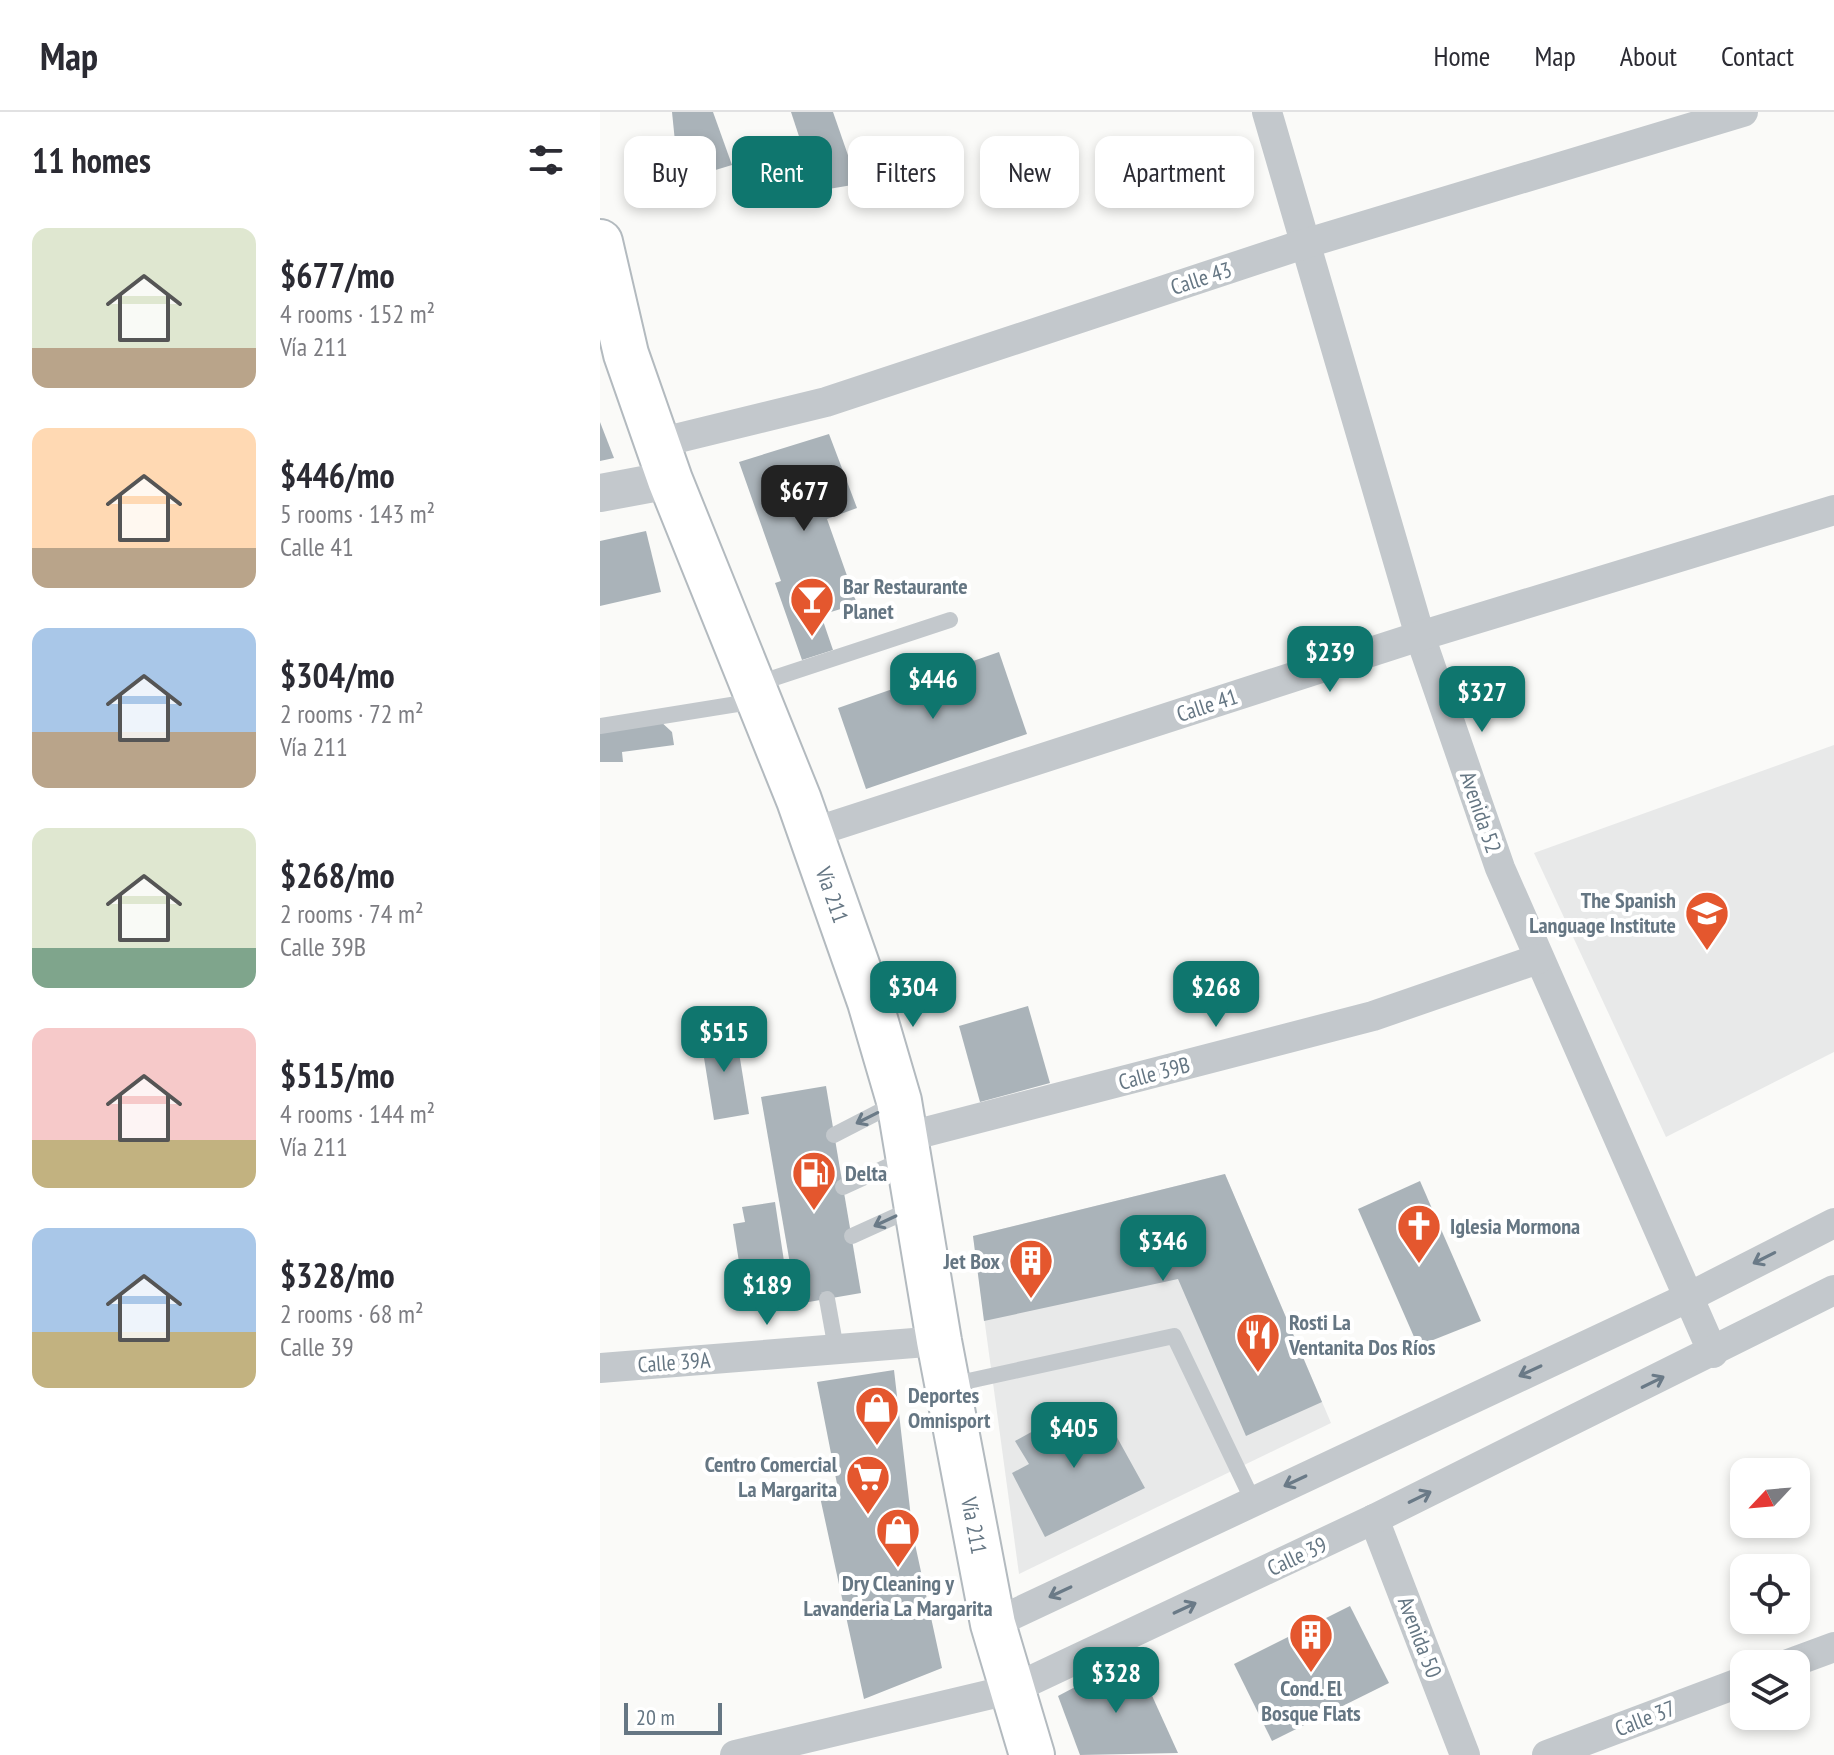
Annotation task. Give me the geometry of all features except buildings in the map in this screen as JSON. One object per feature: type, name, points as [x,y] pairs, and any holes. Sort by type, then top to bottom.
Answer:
[{"type":"main road","name":"Vía 211","points":[[600,242],[626,354],[664,462],[811,833],[870,1002],[905,1132],[939,1341],[993,1624],[1032,1755]]},
{"type":"street","name":"Avenida 52","points":[[1267,112],[1420,636],[1500,868],[1713,1353]]},
{"type":"street","name":"Calle 43","points":[[600,493],[664,462],[826,402],[1307,243],[1743,112]]},
{"type":"street","name":"Calle 41","points":[[811,833],[1420,636],[1834,510]]},
{"type":"street","name":"Calle 39B","points":[[905,1132],[1373,1016],[1538,959]]},
{"type":"street","points":[[993,1624],[1687,1298],[1834,1223]]},
{"type":"street","name":"Calle 39","points":[[735,1755],[1013,1689],[1374,1519],[1713,1353],[1834,1290]]},
{"type":"street","name":"Calle 39A","points":[[600,1368],[939,1341]]},
{"type":"street","name":"Avenida 50","points":[[1374,1519],[1465,1755]]},
{"type":"street","points":[[1810,1656],[1834,1647]]},
{"type":"street","name":"Calle 37","points":[[1547,1755],[1730,1686]]},
{"type":"lane","points":[[600,726],[754,693],[950,620]]},
{"type":"lane","points":[[834,1135],[905,1132]]},
{"type":"lane","points":[[843,1187],[905,1132]]},
{"type":"lane","points":[[852,1236],[917,1206]]},
{"type":"lane","points":[[827,1299],[836,1349]]},
{"type":"lane","points":[[948,1386],[1174,1336],[1253,1501]]},
{"type":"shaded area","name":"The Spanish Language Institute","points":[[1834,745],[1834,1052],[1666,1137],[1534,853]]},
{"type":"shaded area","points":[[1225,1174],[1331,1423],[1019,1574],[973,1236]]},
{"type":"place","name":"Bar Restaurante Planet","points":[[812,638]]},
{"type":"place","name":"The Spanish Language Institute","points":[[1707,952]]},
{"type":"place","name":"Delta","points":[[814,1212]]},
{"type":"place","name":"Iglesia Mormona","points":[[1419,1265]]},
{"type":"place","name":"Jet Box","points":[[1031,1300]]},
{"type":"place","name":"Rosti La Ventanita Dos Ríos","points":[[1258,1374]]},
{"type":"place","name":"Deportes Omnisport","points":[[877,1447]]},
{"type":"place","name":"Centro Comercial La Margarita","points":[[868,1516]]},
{"type":"place","name":"Dry Cleaning y Lavanderia La Margarita","points":[[898,1569]]},
{"type":"place","name":"Cond. El Bosque Flats","points":[[1311,1674]]}]
